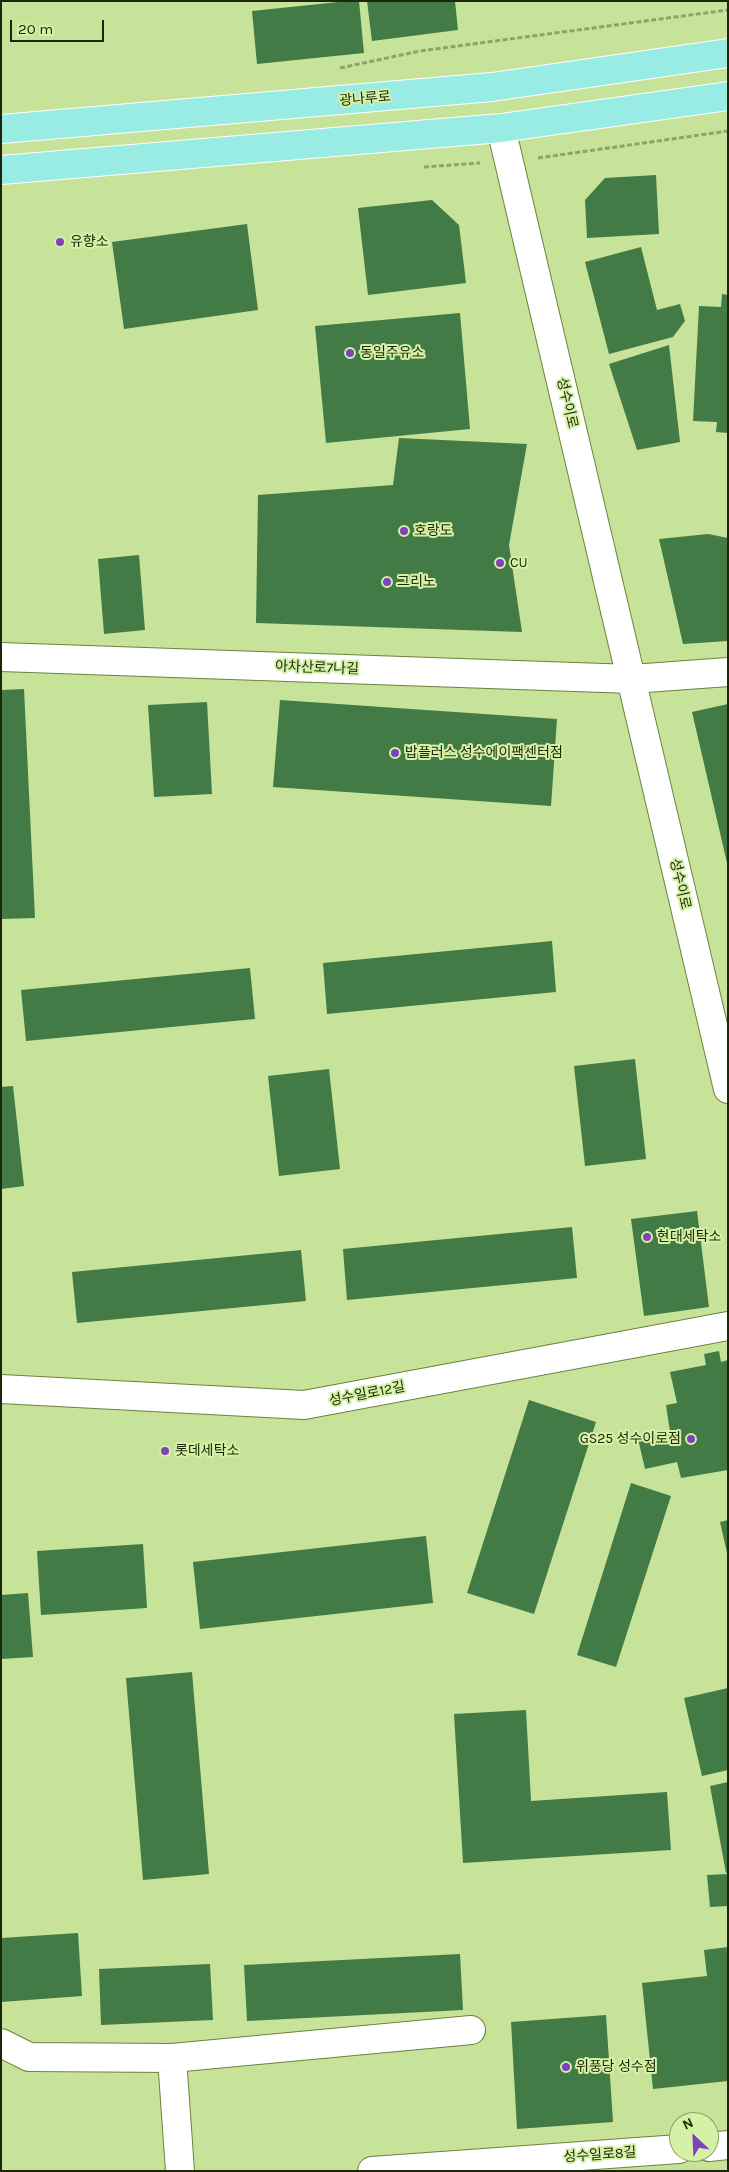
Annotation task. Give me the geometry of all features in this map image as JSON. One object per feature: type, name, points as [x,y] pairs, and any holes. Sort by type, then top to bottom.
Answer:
[{"type":"main road","name":"광나루로","points":[[1,129],[492,87],[728,53]]},
{"type":"main road","points":[[492,87],[501,128]]},
{"type":"main road","points":[[1,170],[501,128],[728,96]]},
{"type":"street","name":"성수이로","points":[[501,128],[728,1089]]},
{"type":"street","name":"아차산로7나길","points":[[1,657],[632,679]]},
{"type":"street","points":[[632,679],[728,672]]},
{"type":"street","name":"성수일로12길","points":[[1,1389],[304,1405],[728,1326]]},
{"type":"street","points":[[1,2043],[29,2057],[172,2058],[471,2030]]},
{"type":"street","points":[[172,2058],[180,2171]]},
{"type":"street","name":"성수일로8길","points":[[372,2171],[669,2150]]},
{"type":"path","points":[[333,70],[420,51],[728,10]]},
{"type":"building","points":[[359,1],[364,53],[257,64],[252,11]]},
{"type":"building","points":[[367,1],[455,1],[458,30],[372,41]]},
{"type":"building","points":[[656,175],[659,234],[587,238],[585,200],[605,178]]},
{"type":"building","points":[[432,200],[459,225],[466,283],[368,295],[358,208]]},
{"type":"building","points":[[247,224],[258,310],[124,329],[112,242]]},
{"type":"building","points":[[641,247],[657,310],[680,304],[685,321],[673,337],[609,354],[585,262]]},
{"type":"building","points":[[722,294],[728,295],[728,433],[716,432],[717,422],[693,421],[699,306],[721,307]]},
{"type":"building","points":[[460,313],[470,429],[326,443],[315,326]]},
{"type":"building","points":[[669,345],[680,442],[637,450],[609,364]]},
{"type":"building","points":[[399,438],[527,444],[509,545],[522,632],[256,623],[258,495],[393,485]]},
{"type":"building","points":[[708,534],[728,538],[728,641],[683,644],[659,539]]},
{"type":"building","points":[[139,555],[145,630],[104,634],[98,559]]},
{"type":"building","points":[[24,689],[35,918],[1,919],[1,690]]},
{"type":"building","points":[[280,700],[557,719],[551,806],[273,787]]},
{"type":"building","points":[[207,702],[212,794],[154,797],[148,705]]},
{"type":"building","points":[[728,704],[728,863],[727,863],[692,712]]},
{"type":"building","points":[[552,941],[556,992],[327,1014],[323,963]]},
{"type":"building","points":[[250,968],[255,1019],[26,1041],[21,990]]},
{"type":"building","points":[[635,1059],[646,1159],[585,1166],[574,1066]]},
{"type":"building","points":[[329,1069],[340,1169],[279,1176],[268,1076]]},
{"type":"building","points":[[13,1086],[24,1186],[1,1189],[1,1087]]},
{"type":"building","points":[[697,1211],[709,1307],[644,1316],[631,1219]]},
{"type":"building","points":[[572,1227],[577,1278],[347,1300],[343,1249]]},
{"type":"building","points":[[301,1250],[306,1301],[77,1323],[72,1272]]},
{"type":"building","points":[[719,1351],[721,1362],[728,1360],[728,1470],[681,1478],[677,1462],[645,1469],[638,1439],[670,1432],[666,1405],[677,1403],[670,1372],[706,1365],[704,1354]]},
{"type":"building","points":[[529,1400],[596,1422],[534,1614],[467,1593]]},
{"type":"building","points":[[631,1483],[671,1496],[616,1667],[577,1655]]},
{"type":"building","points":[[728,1520],[728,1553],[727,1553],[720,1522]]},
{"type":"building","points":[[426,1536],[433,1603],[200,1629],[193,1562]]},
{"type":"building","points":[[143,1544],[147,1608],[41,1615],[37,1551]]},
{"type":"building","points":[[28,1593],[33,1657],[1,1659],[1,1595]]},
{"type":"building","points":[[192,1672],[209,1874],[143,1880],[126,1678]]},
{"type":"building","points":[[728,1688],[728,1770],[702,1776],[684,1698]]},
{"type":"building","points":[[526,1710],[531,1801],[667,1792],[671,1850],[463,1863],[454,1714]]},
{"type":"building","points":[[728,1782],[728,1872],[726,1873],[710,1786]]},
{"type":"building","points":[[728,1874],[728,1906],[710,1907],[707,1875]]},
{"type":"building","points":[[78,1933],[82,1996],[1,2002],[1,1938]]},
{"type":"building","points":[[728,1947],[728,2081],[653,2089],[642,1983],[707,1976],[704,1950]]},
{"type":"building","points":[[460,1954],[463,2010],[247,2021],[244,1965]]},
{"type":"building","points":[[210,1964],[213,2020],[101,2025],[99,1969]]},
{"type":"building","points":[[606,2015],[613,2122],[517,2129],[511,2022]]},
{"type":"place","name":"유향소","points":[[60,242]]},
{"type":"place","name":"동일주유소","points":[[350,353]]},
{"type":"place","name":"호랑도","points":[[404,531]]},
{"type":"place","name":"CU","points":[[500,563]]},
{"type":"place","name":"그리노","points":[[387,582]]},
{"type":"place","name":"밥플러스 성수에이팩센터점","points":[[395,753]]},
{"type":"place","name":"현대세탁소","points":[[647,1237]]},
{"type":"place","name":"GS25 성수이로점","points":[[691,1439]]},
{"type":"place","name":"롯데세탁소","points":[[165,1451]]},
{"type":"place","name":"위풍당 성수점","points":[[566,2067]]}]
